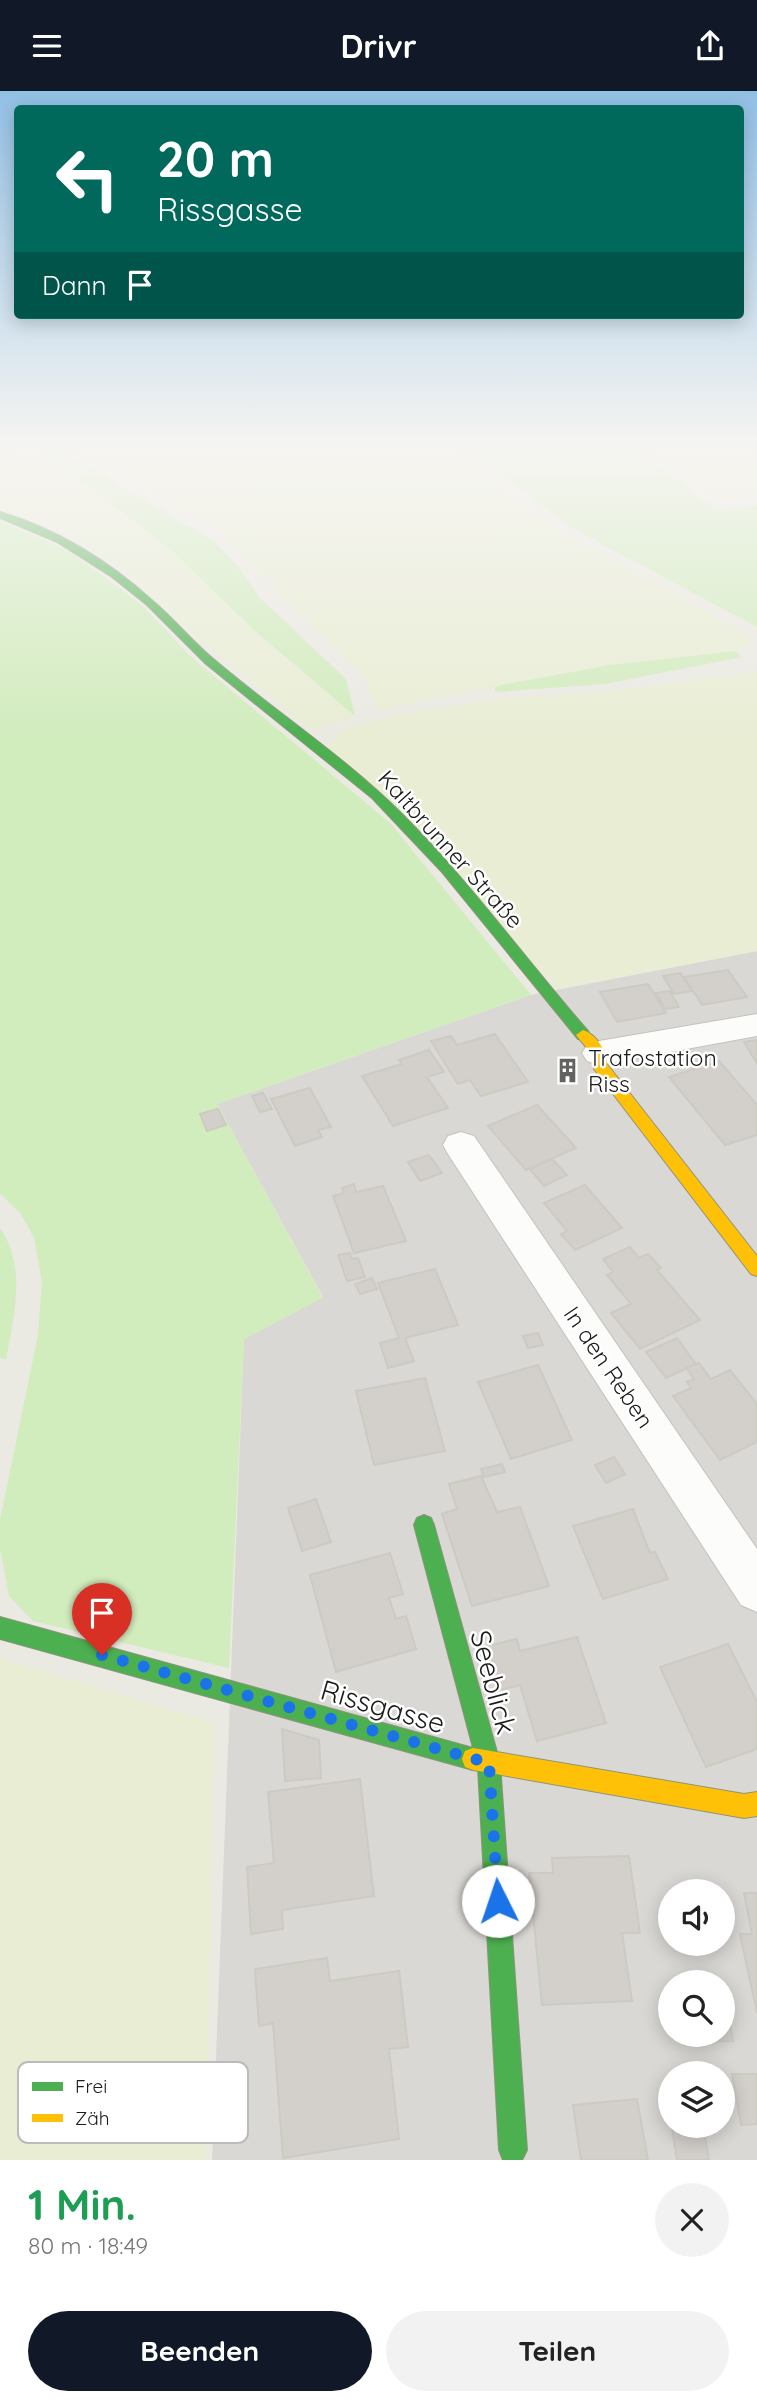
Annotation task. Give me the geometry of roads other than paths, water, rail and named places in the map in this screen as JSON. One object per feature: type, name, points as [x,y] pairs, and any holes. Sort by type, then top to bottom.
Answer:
[{"type":"street","name":"Kaltbrunner Straße","points":[[69,544],[117,575],[150,603],[198,652],[348,771],[407,827],[482,912],[550,999],[599,1053],[599,1065],[757,1269]]},
{"type":"street","points":[[599,1053],[757,1025]]},
{"type":"street","name":"In den Reben","points":[[461,1145],[757,1589]]},
{"type":"street","name":"Seeblick","points":[[424,1525],[489,1763],[513,2150]]},
{"type":"street","name":"Rissgasse","points":[[0,1628],[489,1763],[744,1806],[757,1804]]},
{"type":"place","name":"Trafostation Riss","points":[[568,1070]]}]
